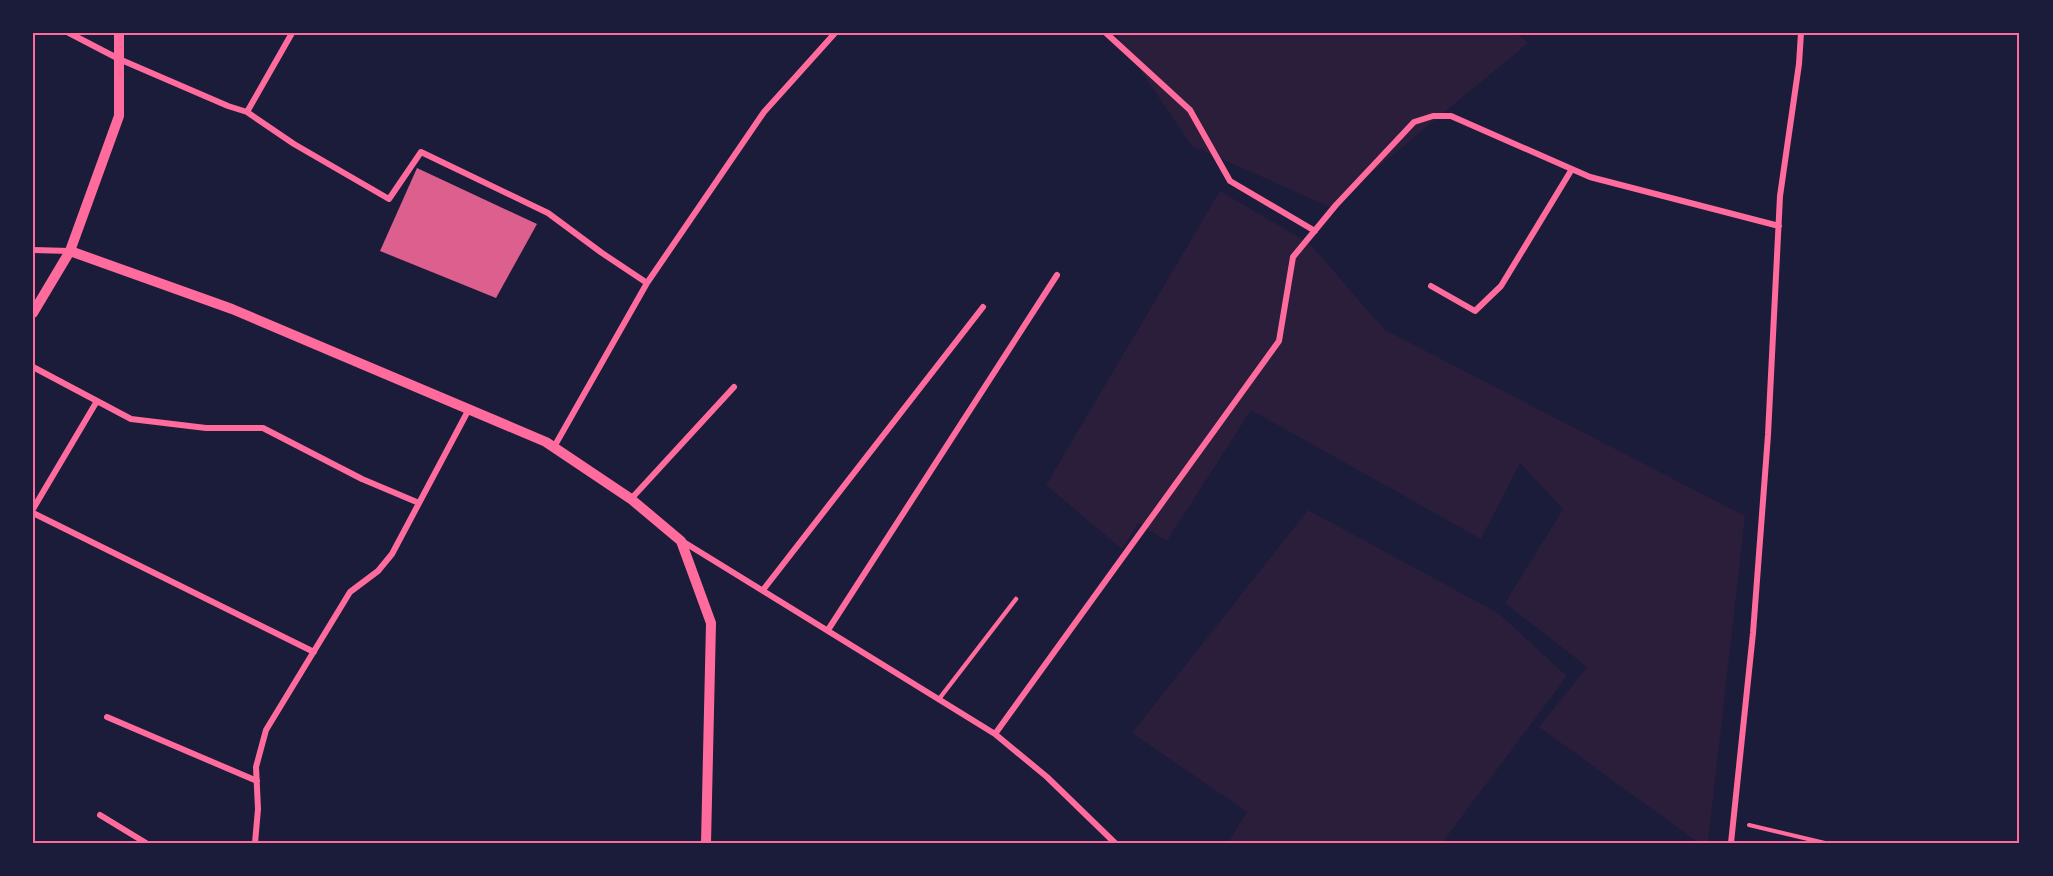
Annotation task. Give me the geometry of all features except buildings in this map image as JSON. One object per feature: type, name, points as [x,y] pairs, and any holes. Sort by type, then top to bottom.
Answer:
[{"type":"street","points":[[69,33],[119,59],[247,112],[294,144],[388,199],[421,152],[548,213],[647,283]]},
{"type":"street","points":[[33,313],[70,251],[119,116],[119,33]]},
{"type":"street","points":[[247,112],[292,33]]},
{"type":"street","points":[[554,447],[647,283],[764,112],[835,33]]},
{"type":"street","points":[[1106,33],[1190,110],[1230,181],[1315,231]]},
{"type":"street","points":[[1731,843],[1753,633],[1768,435],[1780,196],[1799,64],[1801,33]]},
{"type":"street","points":[[995,734],[1279,341],[1293,257],[1414,122],[1433,116],[1451,116],[1590,177],[1779,226]]},
{"type":"street","points":[[1431,286],[1475,311],[1501,286],[1572,169]]},
{"type":"street","points":[[33,250],[70,251],[232,309],[554,447],[631,499],[681,541],[995,734],[1047,777],[1114,843]]},
{"type":"street","points":[[828,630],[1057,275]]},
{"type":"street","points":[[763,590],[983,307]]},
{"type":"street","points":[[33,367],[131,419],[206,428],[263,428],[362,479],[419,503]]},
{"type":"street","points":[[631,499],[734,387]]},
{"type":"street","points":[[97,401],[33,511],[314,652]]},
{"type":"street","points":[[255,843],[258,809],[256,767],[266,730],[350,592],[378,571],[392,554],[469,409]]},
{"type":"street","points":[[681,541],[711,623],[706,843]]},
{"type":"street","points":[[107,717],[257,781]]},
{"type":"street","points":[[100,815],[146,843]]},
{"type":"lane","points":[[939,699],[1016,599]]},
{"type":"path","points":[[1734,822],[1825,843]]},
{"type":"shaded area","points":[[1115,33],[1517,33],[1528,43],[1330,207],[1192,146]]},
{"type":"shaded area","points":[[1220,191],[1309,243],[1385,330],[1745,516],[1708,843],[1699,843],[1539,727],[1587,667],[1505,603],[1563,509],[1520,463],[1481,539],[1251,410],[1167,541],[1138,523],[1122,549],[1046,485]]},
{"type":"shaded area","points":[[1308,510],[1498,613],[1567,676],[1442,843],[1228,843],[1247,812],[1132,733]]}]
